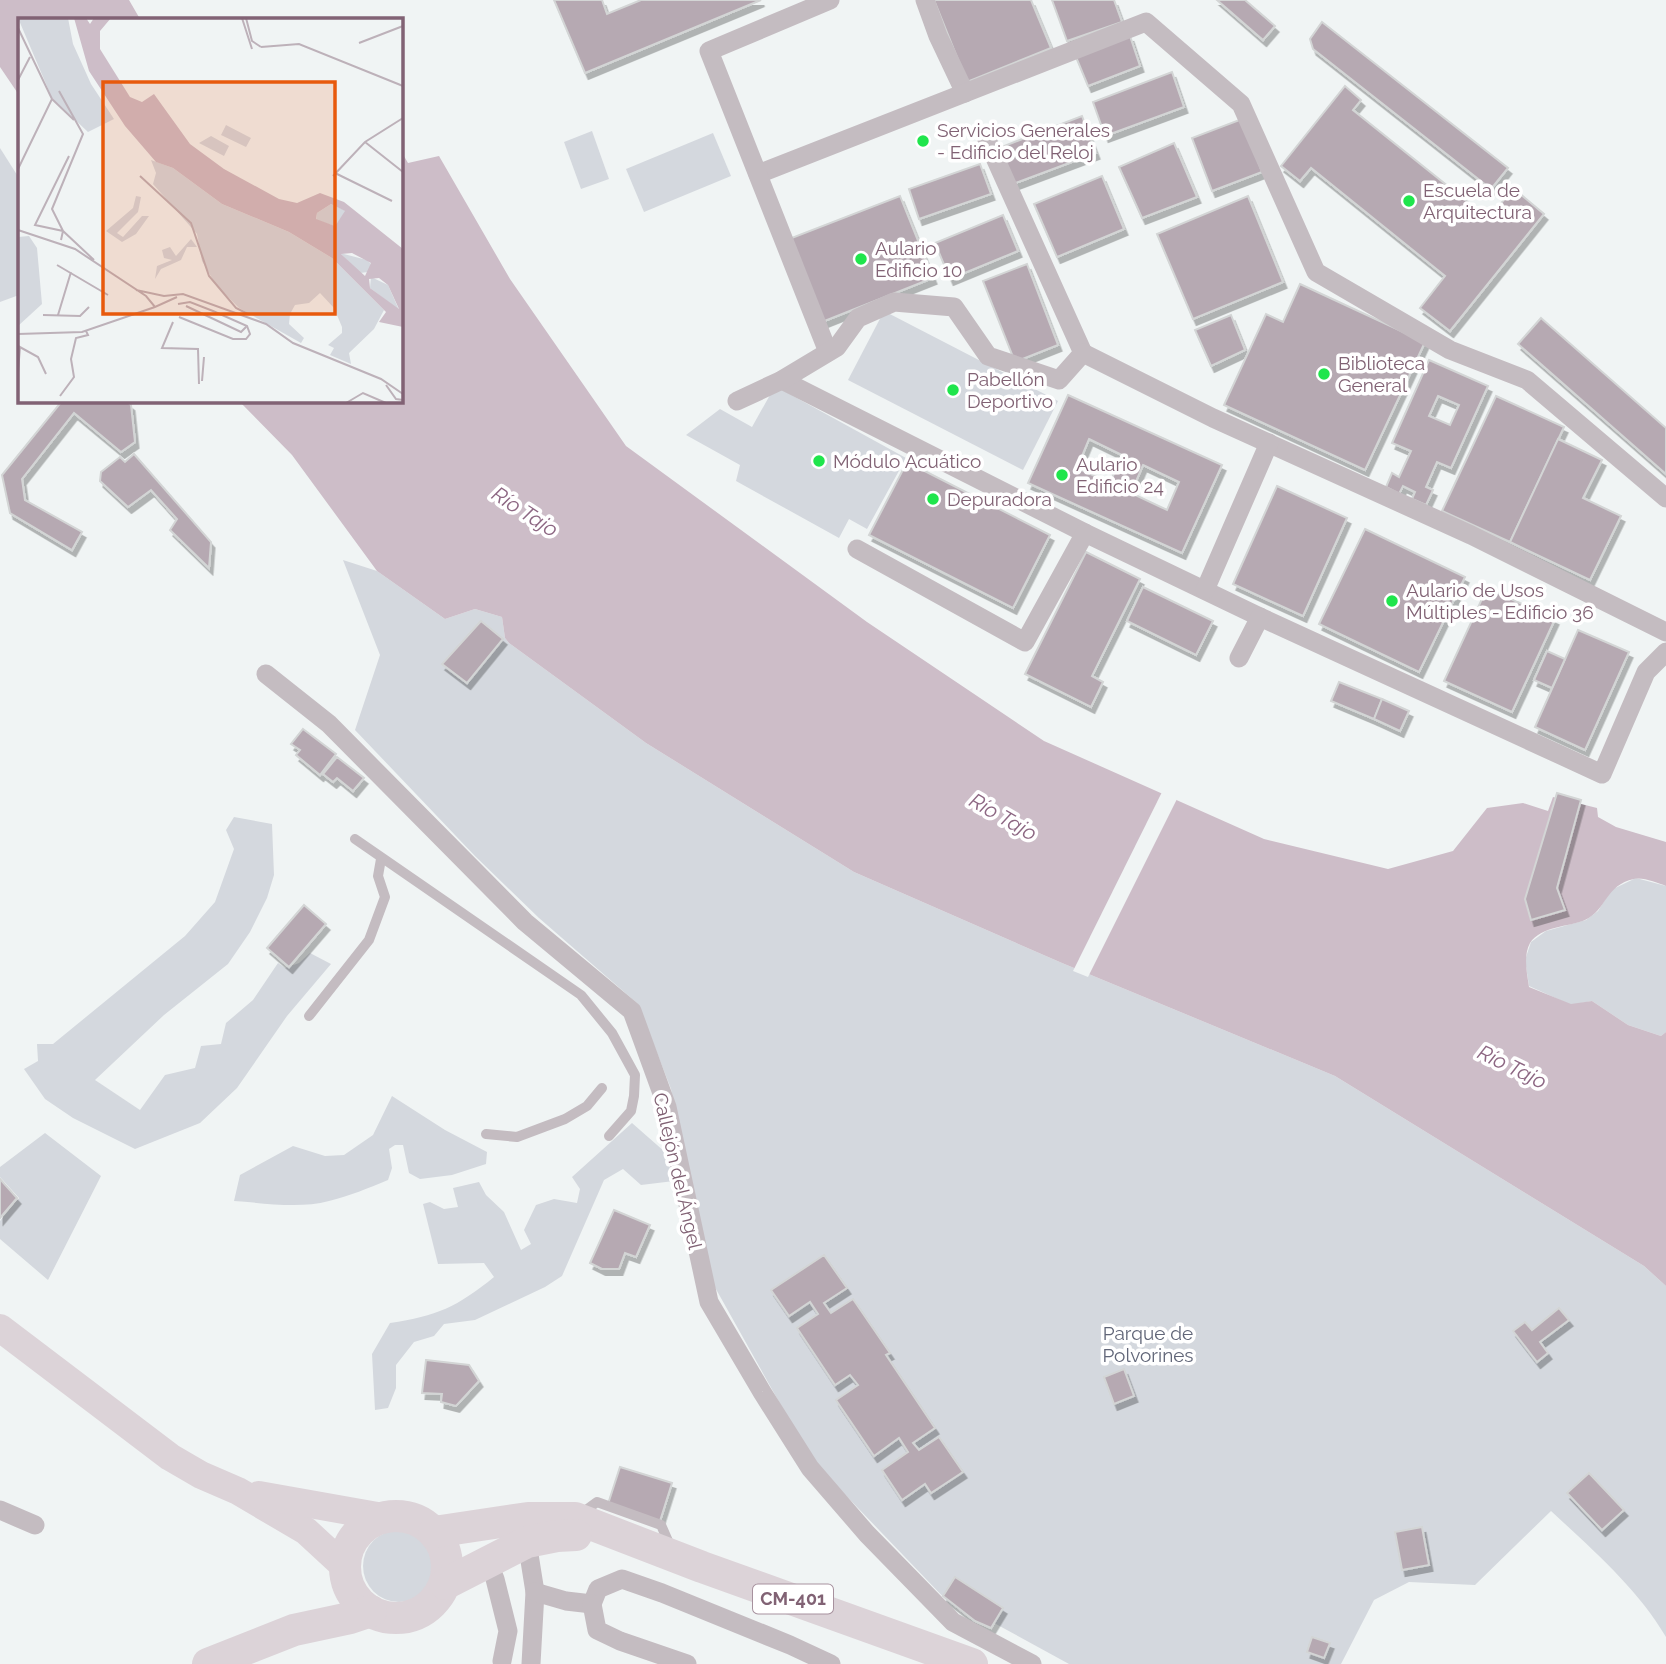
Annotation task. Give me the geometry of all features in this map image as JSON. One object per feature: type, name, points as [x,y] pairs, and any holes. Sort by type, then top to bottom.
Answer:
[{"type":"main road","points":[[0,1328],[170,1457],[201,1475],[238,1491],[306,1531],[345,1571],[350,1590],[359,1602],[371,1611]]},
{"type":"main road","points":[[5,1353],[111,1433],[170,1457]]},
{"type":"main road","points":[[238,1491],[383,1517],[411,1518],[423,1523],[442,1543],[446,1556],[445,1584]]},
{"type":"main road","name":"CM-401","points":[[294,1630],[323,1603],[345,1571],[352,1541],[360,1530],[383,1517]]},
{"type":"main road","name":"CM-401","points":[[434,1532],[528,1518],[575,1518],[972,1664]]},
{"type":"main road","name":"CM-401","points":[[208,1664],[294,1630],[371,1611],[385,1617],[414,1615],[427,1608],[438,1597],[445,1584],[527,1542],[557,1536],[613,1534]]},
{"type":"street","points":[[828,352],[709,51],[830,0]]},
{"type":"street","points":[[925,0],[938,37],[965,93]]},
{"type":"street","points":[[758,174],[1146,22],[1241,104],[1316,272],[1450,350],[1527,380],[1666,498]]},
{"type":"street","points":[[987,140],[1083,353],[1204,414],[1471,535],[1666,632]]},
{"type":"street","points":[[737,401],[782,380],[838,347],[858,318],[894,302],[954,307],[988,356],[1059,380],[1083,353]]},
{"type":"street","points":[[782,380],[1085,533],[1260,617],[1602,774],[1646,672],[1665,656]]},
{"type":"street","points":[[1205,590],[1269,443]]},
{"type":"street","points":[[857,549],[1025,642],[1085,533]]},
{"type":"street","points":[[1239,658],[1260,617]]},
{"type":"street","name":"Callejón del Ángel","points":[[267,674],[329,724],[525,922],[632,1011],[667,1107],[709,1302],[810,1468],[867,1534],[953,1622],[1032,1664]]},
{"type":"street","points":[[0,1510],[35,1525]]},
{"type":"street","points":[[527,1542],[535,1592],[531,1664]]},
{"type":"street","points":[[488,1562],[508,1632],[498,1663],[512,1660],[524,1664]]},
{"type":"street","points":[[687,1664],[620,1641],[597,1630],[592,1604],[598,1588],[622,1579],[663,1593],[831,1664]]},
{"type":"street","points":[[535,1592],[566,1601],[592,1604]]},
{"type":"street","points":[[940,1652],[953,1622]]},
{"type":"lane","points":[[355,839],[582,995],[612,1033],[635,1075],[631,1111],[609,1136]]},
{"type":"lane","points":[[309,1016],[369,940],[385,897],[378,876],[382,859]]},
{"type":"lane","points":[[486,1134],[517,1137],[565,1119],[587,1106],[602,1088]]},
{"type":"lane","points":[[575,1518],[597,1502],[661,1525],[668,1541],[664,1552]]},
{"type":"green space","points":[[592,131],[609,179],[581,189],[564,142]]},
{"type":"green space","points":[[713,133],[731,176],[644,212],[626,169]]},
{"type":"green space","points":[[0,148],[18,176],[18,295],[0,302]]},
{"type":"green space","name":"Pabellón Deportivo","points":[[884,311],[1058,401],[1023,470],[848,380]]},
{"type":"green space","name":"Módulo Acuático","points":[[775,386],[906,458],[867,529],[849,519],[839,538],[736,481],[740,465],[686,435],[720,409],[752,427]]},
{"type":"green space","name":"Parque de Polvorines","points":[[343,560],[377,571],[445,619],[475,609],[502,617],[505,638],[509,643],[646,743],[854,872],[1062,963],[1335,1076],[1644,1266],[1666,1286],[1666,1637],[1628,1586],[1551,1511],[1475,1585],[1409,1582],[1374,1600],[1341,1664],[1069,1664],[994,1623],[991,1628],[975,1621],[949,1603],[811,1459],[712,1282],[671,1089],[638,1004],[539,918],[475,856],[355,730],[380,655]]},
{"type":"green space","points":[[234,817],[272,824],[274,875],[267,898],[250,932],[228,964],[164,1015],[95,1080],[140,1110],[165,1075],[195,1068],[201,1046],[221,1044],[226,1023],[253,1000],[278,963],[285,968],[299,963],[310,953],[331,964],[287,1016],[237,1088],[200,1123],[135,1149],[73,1118],[45,1099],[24,1069],[38,1061],[37,1044],[53,1044],[185,936],[215,902],[234,849],[226,830]]},
{"type":"green space","points":[[1636,878],[1666,886],[1666,1032],[1661,1036],[1628,1025],[1592,1001],[1571,1005],[1529,986],[1525,960],[1531,942],[1546,931],[1586,920],[1598,911],[1611,890]]},
{"type":"green space","points":[[392,1096],[445,1130],[487,1152],[486,1164],[452,1175],[420,1179],[409,1173],[403,1145],[395,1145],[389,1149],[392,1168],[388,1180],[351,1194],[306,1205],[234,1201],[240,1175],[293,1146],[325,1156],[344,1155],[373,1135]]},
{"type":"green space","points":[[632,1123],[665,1152],[674,1181],[641,1185],[623,1169],[604,1180],[562,1276],[545,1287],[475,1320],[444,1324],[434,1336],[414,1342],[396,1365],[396,1388],[388,1408],[375,1410],[372,1354],[390,1323],[446,1309],[494,1277],[484,1263],[438,1264],[423,1204],[430,1202],[444,1209],[458,1207],[453,1188],[479,1182],[486,1195],[504,1212],[521,1250],[531,1244],[524,1230],[536,1205],[554,1199],[577,1203],[580,1189],[572,1177]]},
{"type":"green space","points":[[45,1133],[101,1176],[48,1280],[0,1239],[0,1221],[19,1198],[0,1177],[0,1167]]},
{"type":"green space","points":[[399,1530],[413,1533],[425,1540],[432,1552],[435,1566],[432,1580],[425,1592],[413,1599],[399,1602],[385,1599],[373,1592],[366,1580],[363,1566],[366,1552],[373,1540],[385,1533]]},
{"type":"water","points":[[0,0],[129,0],[139,18],[18,18],[18,94],[0,67]]},
{"type":"water","name":"Río Tajo","points":[[402,153],[408,163],[439,156],[510,279],[626,446],[867,622],[1044,741],[1264,839],[1388,869],[1453,851],[1487,808],[1523,803],[1548,811],[1553,797],[1597,808],[1598,817],[1616,827],[1666,842],[1666,886],[1642,879],[1624,882],[1592,916],[1535,937],[1530,943],[1526,959],[1529,987],[1571,1004],[1592,1001],[1628,1025],[1661,1036],[1666,1032],[1666,1286],[1644,1266],[1335,1076],[1062,963],[854,872],[646,743],[509,643],[505,638],[502,617],[475,609],[445,619],[377,571],[292,455],[240,402],[402,402]]},
{"type":"pier","points":[[1163,790],[1178,797],[1088,977],[1073,971]]},
{"type":"building","points":[[554,0],[602,0],[607,14],[641,0],[761,0],[585,73]]},
{"type":"building","points":[[934,0],[1031,0],[1051,48],[967,82]]},
{"type":"building","points":[[1052,0],[1114,0],[1122,22],[1067,41]]},
{"type":"building","points":[[1217,0],[1245,0],[1275,26],[1263,40]]},
{"type":"building","points":[[1322,22],[1508,168],[1491,189],[1313,49],[1310,39]]},
{"type":"building","points":[[1130,36],[1140,66],[1088,86],[1076,57]]},
{"type":"building","points":[[1172,72],[1184,107],[1105,136],[1093,102]]},
{"type":"building","name":"Escuela de Arquitectura","points":[[1345,86],[1361,100],[1353,110],[1489,219],[1513,188],[1544,214],[1450,331],[1420,308],[1445,276],[1311,168],[1300,181],[1281,166]]},
{"type":"building","points":[[1082,116],[1096,153],[1013,184],[999,148]]},
{"type":"building","points":[[1242,119],[1262,172],[1212,191],[1192,138]]},
{"type":"building","points":[[1174,143],[1197,197],[1142,218],[1119,167]]},
{"type":"building","points":[[980,164],[991,194],[919,219],[909,189]]},
{"type":"building","points":[[1102,176],[1124,229],[1057,257],[1034,204]]},
{"type":"building","name":"Aulario Edificio 10","points":[[900,196],[933,278],[822,322],[789,239]]},
{"type":"building","points":[[1248,196],[1283,282],[1193,319],[1157,234]]},
{"type":"building","points":[[1003,215],[1018,251],[950,279],[935,243]]},
{"type":"building","points":[[1027,264],[1058,345],[1015,362],[983,281]]},
{"type":"building","name":"Biblioteca General","points":[[1300,284],[1425,342],[1365,470],[1224,405],[1266,314],[1283,322]]},
{"type":"building","points":[[1231,315],[1245,350],[1211,366],[1195,330]]},
{"type":"building","points":[[1541,318],[1666,428],[1666,474],[1518,344]]},
{"type":"building","points":[[1429,360],[1488,386],[1451,468],[1437,462],[1426,487],[1433,490],[1426,505],[1412,499],[1415,492],[1403,486],[1399,494],[1386,487],[1392,473],[1399,477],[1411,451],[1392,443]],"holes":[[[1438,396],[1459,405],[1450,425],[1429,416]]]},
{"type":"building","name":"Aulario Edificio 24","points":[[1068,395],[1222,465],[1182,553],[1028,483]],"holes":[[[1089,439],[1122,455],[1110,483],[1077,468]],[[1143,465],[1179,482],[1167,510],[1131,493]]]},
{"type":"building","points":[[1496,396],[1564,427],[1510,542],[1442,511]]},
{"type":"building","points":[[61,402],[127,402],[131,405],[135,442],[121,452],[74,413],[22,479],[25,500],[82,532],[72,550],[10,513],[2,475]]},
{"type":"building","points":[[1558,439],[1602,460],[1583,498],[1621,516],[1590,580],[1510,542]]},
{"type":"building","points":[[134,454],[211,542],[209,568],[170,530],[177,519],[151,490],[128,507],[100,481],[101,472],[120,457],[125,462]]},
{"type":"building","name":"Depuradora","points":[[907,462],[1050,535],[1013,608],[869,535]]},
{"type":"building","points":[[1277,486],[1347,518],[1303,616],[1233,584]]},
{"type":"building","name":"Aulario de Usos Múltiples - Edificio 36","points":[[1365,529],[1465,577],[1419,672],[1319,624]]},
{"type":"building","points":[[1086,552],[1140,579],[1092,676],[1103,682],[1091,707],[1025,674]]},
{"type":"building","points":[[1143,587],[1213,621],[1196,655],[1127,621]]},
{"type":"building","points":[[1487,588],[1555,619],[1512,712],[1444,681]]},
{"type":"building","points":[[481,621],[503,639],[467,683],[442,664]]},
{"type":"building","points":[[1578,630],[1629,652],[1585,750],[1535,727]]},
{"type":"building","points":[[1547,651],[1565,659],[1552,688],[1534,680]]},
{"type":"building","points":[[1339,682],[1382,699],[1374,719],[1331,701]]},
{"type":"building","points":[[1382,699],[1409,711],[1400,731],[1374,719]]},
{"type":"building","points":[[303,729],[336,754],[320,775],[296,755],[300,750],[291,744]]},
{"type":"building","points":[[337,757],[364,778],[353,791],[337,778],[333,782],[323,774]]},
{"type":"building","points":[[1557,793],[1581,800],[1557,888],[1565,910],[1531,920],[1525,899]]},
{"type":"building","points":[[304,905],[326,924],[289,967],[267,948]]},
{"type":"building","points":[[0,1179],[17,1198],[0,1218]]},
{"type":"building","points":[[614,1210],[650,1225],[636,1257],[625,1253],[619,1269],[602,1269],[590,1263]]},
{"type":"building","points":[[824,1255],[847,1288],[824,1303],[831,1313],[853,1299],[890,1353],[886,1355],[935,1428],[913,1443],[919,1450],[939,1437],[963,1472],[931,1493],[925,1484],[902,1500],[882,1470],[908,1452],[899,1438],[874,1456],[836,1400],[858,1385],[850,1375],[835,1385],[797,1328],[818,1314],[810,1302],[789,1316],[771,1290]]},
{"type":"building","points":[[1559,1308],[1569,1320],[1540,1342],[1548,1353],[1537,1362],[1513,1331],[1525,1322],[1532,1330]]},
{"type":"building","points":[[426,1360],[469,1365],[479,1381],[456,1406],[441,1402],[442,1394],[422,1393]]},
{"type":"building","points":[[1124,1369],[1134,1396],[1114,1404],[1104,1377]]},
{"type":"building","points":[[620,1467],[672,1483],[660,1521],[608,1504]]},
{"type":"building","points":[[1589,1473],[1624,1510],[1602,1530],[1567,1493]]},
{"type":"building","points":[[1422,1527],[1429,1565],[1402,1570],[1395,1532]]},
{"type":"building","points":[[955,1577],[1003,1608],[991,1628],[975,1621],[943,1596]]},
{"type":"building","points":[[1312,1637],[1330,1643],[1324,1658],[1307,1652]]},
{"type":"place","name":"Servicios Generales - Edificio del Reloj","points":[[923,141]]},
{"type":"place","name":"Escuela de Arquitectura","points":[[1409,201]]},
{"type":"place","name":"Aulario Edificio 10","points":[[861,259]]},
{"type":"place","name":"Biblioteca General","points":[[1324,374]]},
{"type":"place","name":"Pabellón Deportivo","points":[[953,390]]},
{"type":"place","name":"Módulo Acuático","points":[[819,461]]},
{"type":"place","name":"Aulario Edificio 24","points":[[1062,475]]},
{"type":"place","name":"Depuradora","points":[[933,499]]},
{"type":"place","name":"Aulario de Usos Múltiples - Edificio 36","points":[[1392,601]]}]
